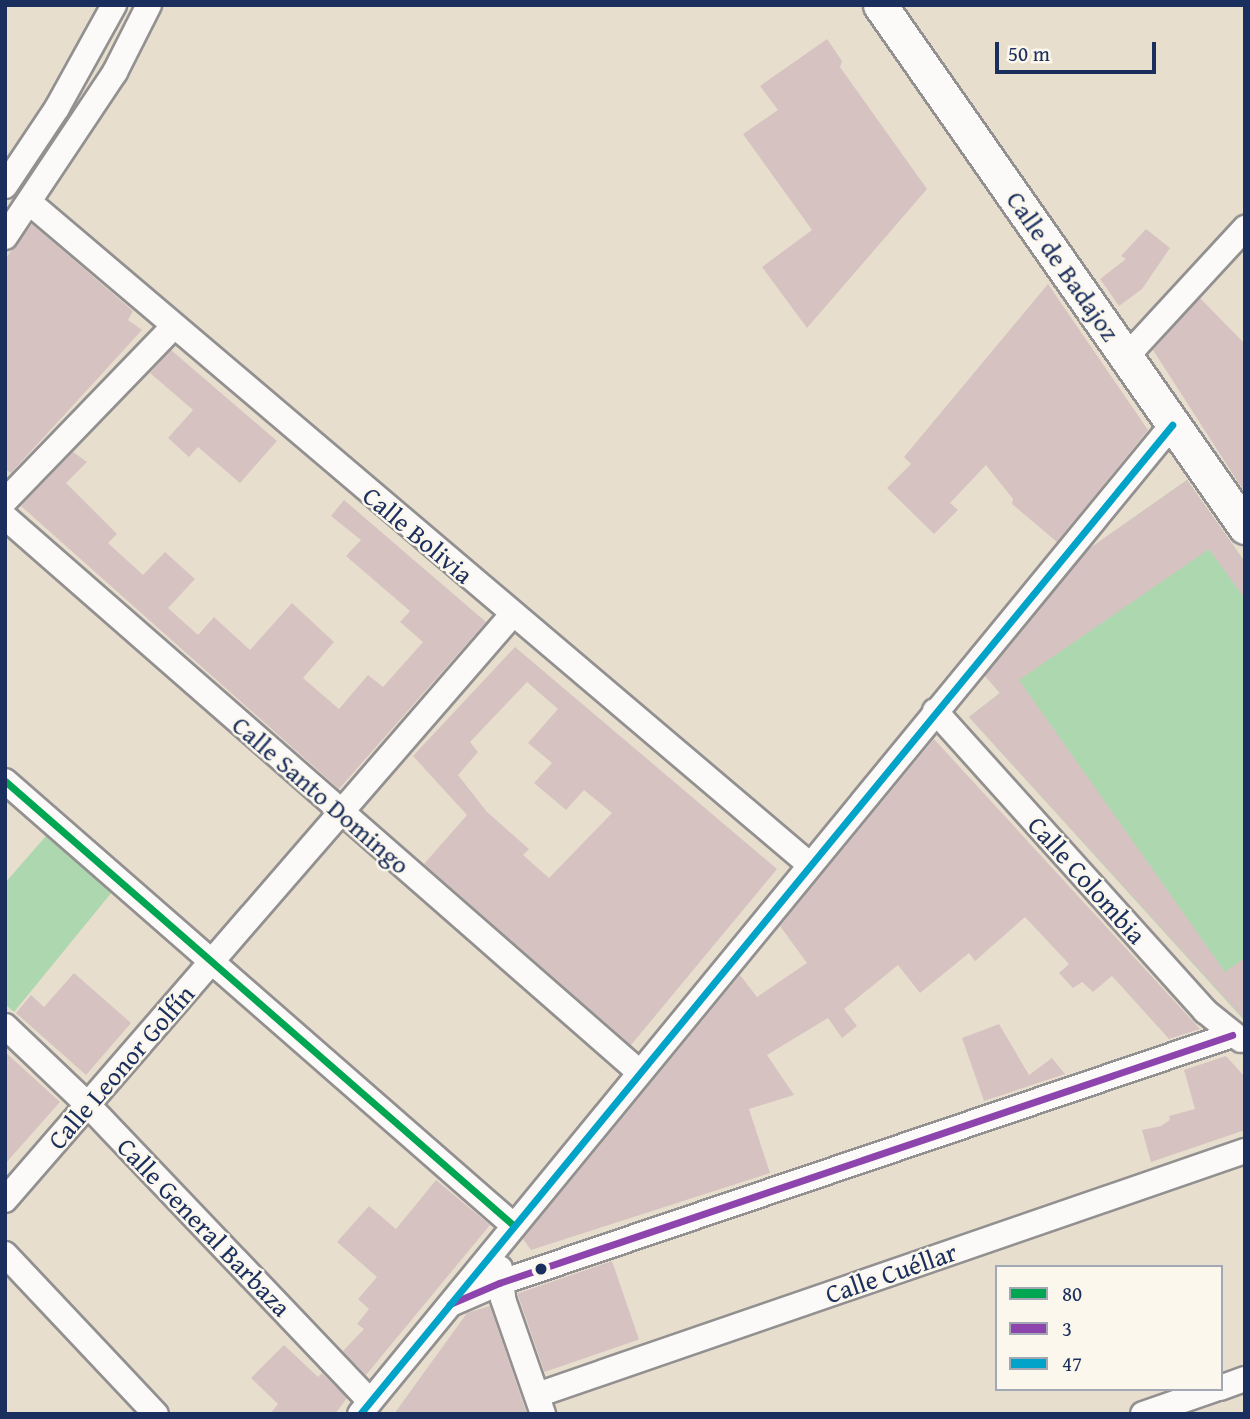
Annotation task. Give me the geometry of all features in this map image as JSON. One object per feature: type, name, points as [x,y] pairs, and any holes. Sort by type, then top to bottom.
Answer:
[{"type":"street","points":[[5,186],[57,108],[114,5]]},
{"type":"street","points":[[5,237],[115,72],[149,5]]},
{"type":"street","name":"Calle de Badajoz","points":[[880,5],[1172,425],[1244,524]]},
{"type":"street","name":"Calle Bolivia","points":[[29,202],[172,328],[810,865]]},
{"type":"street","points":[[1126,357],[1245,228]]},
{"type":"street","points":[[5,501],[172,328]]},
{"type":"street","points":[[365,1407],[510,1236],[638,1072],[1172,425]]},
{"type":"street","name":"Calle Santo Domingo","points":[[5,517],[638,1072]]},
{"type":"street","name":"Calle Leonor Golfín","points":[[5,1200],[512,615]]},
{"type":"street","name":"Calle Colombia","points":[[935,710],[1205,1011],[1238,1039]]},
{"type":"street","points":[[5,781],[212,962],[510,1236],[520,1262],[542,1269]]},
{"type":"street","name":"Calle General Barbaza","points":[[5,1026],[88,1105],[365,1407]]},
{"type":"street","points":[[450,1304],[499,1283],[1238,1039]]},
{"type":"street","name":"Calle Cuéllar","points":[[540,1404],[1245,1151]]},
{"type":"street","points":[[510,1236],[499,1283],[540,1404]]},
{"type":"street","points":[[5,1254],[156,1414]]},
{"type":"street","points":[[1222,1387],[1245,1379]]},
{"type":"street","points":[[1143,1414],[1209,1391]]},
{"type":"green space","points":[[1187,480],[1245,562],[1244,1020],[969,717],[1000,693],[982,672],[1075,559]]},
{"type":"green space","points":[[46,836],[112,892],[14,1012],[5,1004],[5,883]]},
{"type":"building","points":[[827,39],[842,61],[840,67],[927,189],[807,328],[762,267],[812,230],[743,134],[778,110],[760,86]]},
{"type":"building","points":[[32,224],[133,311],[128,320],[142,330],[11,473],[5,469],[5,259]]},
{"type":"building","points":[[1146,229],[1170,248],[1142,289],[1119,306],[1100,279],[1126,259],[1121,256]]},
{"type":"building","points":[[1048,284],[1148,430],[1057,542],[1012,504],[1013,499],[986,465],[950,503],[958,510],[934,534],[887,488],[911,464],[904,457]]},
{"type":"building","points":[[1200,298],[1245,344],[1245,493],[1153,350]]},
{"type":"building","points":[[171,350],[277,441],[240,483],[198,447],[189,457],[168,438],[193,410],[150,373]]},
{"type":"building","points":[[73,452],[87,462],[66,483],[117,534],[108,543],[143,575],[165,552],[195,579],[168,608],[198,635],[214,617],[250,650],[292,603],[334,642],[303,678],[339,709],[368,675],[383,687],[423,642],[400,622],[410,611],[346,556],[361,540],[331,516],[344,500],[486,622],[339,789],[21,506]]},
{"type":"building","points":[[1187,480],[1245,562],[1245,599],[1209,549],[1019,680],[1225,972],[1245,958],[1245,1020],[969,717],[1000,693],[985,676],[1090,548]]},
{"type":"building","points":[[515,647],[777,869],[631,1045],[424,864],[467,815],[413,756]],"holes":[[[527,682],[558,709],[528,743],[552,763],[534,783],[566,810],[584,790],[612,813],[549,878],[523,855],[529,849],[487,812],[458,775],[478,752],[470,742]]]},
{"type":"building","points":[[934,739],[1200,1029],[1169,1039],[1112,976],[1093,992],[1082,982],[1073,988],[1059,973],[1069,964],[1025,917],[975,961],[969,953],[920,993],[898,965],[844,1009],[857,1026],[842,1038],[828,1018],[767,1055],[794,1095],[749,1109],[770,1173],[531,1250],[523,1239],[740,975],[757,997],[807,963],[780,926]]},
{"type":"building","points":[[74,973],[131,1023],[86,1075],[16,1013],[31,995],[44,1007]]},
{"type":"building","points":[[999,1024],[1029,1075],[1052,1058],[1065,1074],[984,1101],[962,1038]]},
{"type":"building","points":[[5,1052],[60,1102],[5,1164]]},
{"type":"building","points":[[1226,1056],[1245,1077],[1245,1130],[1151,1162],[1142,1130],[1161,1126],[1170,1120],[1169,1116],[1195,1109],[1184,1070]]},
{"type":"building","points":[[436,1180],[490,1225],[366,1375],[343,1351],[364,1329],[357,1324],[369,1309],[358,1299],[377,1277],[337,1242],[369,1206],[396,1229]]},
{"type":"building","points":[[612,1261],[639,1339],[544,1372],[517,1294]]},
{"type":"building","points":[[490,1306],[527,1414],[394,1414],[467,1313]]},
{"type":"building","points":[[284,1345],[318,1377],[322,1373],[347,1398],[335,1414],[270,1414],[278,1404],[251,1378]]},
{"type":"transit line","name":"47","points":[[360,1414],[1172,425]]},
{"type":"transit line","name":"80","points":[[5,781],[513,1225]]},
{"type":"transit line","name":"3","points":[[450,1304],[499,1283],[1232,1035]]}]
